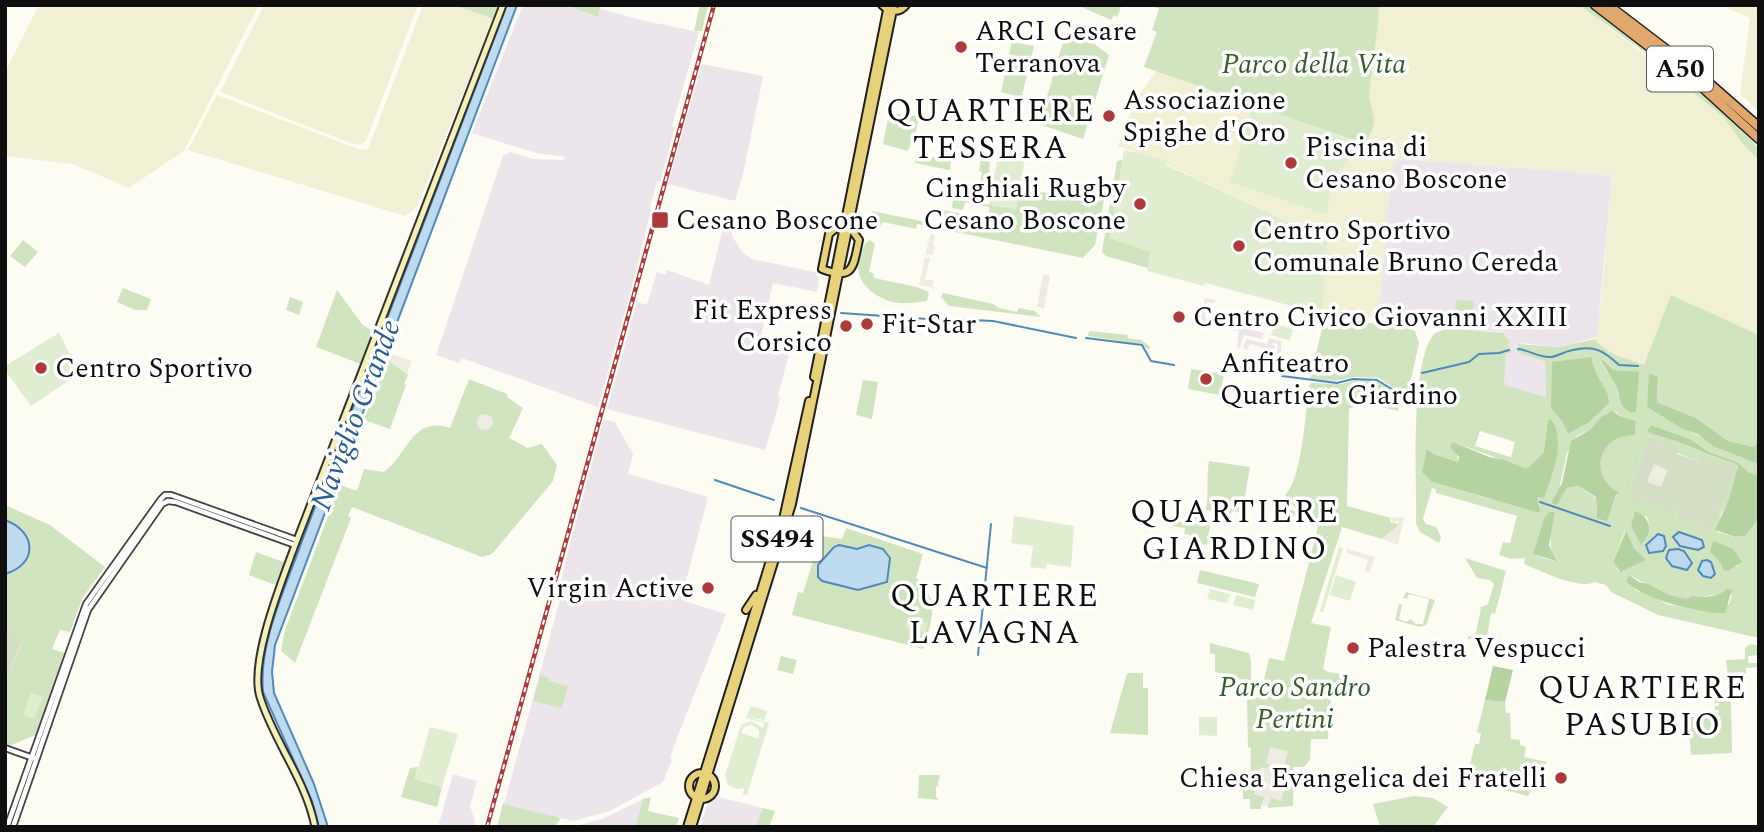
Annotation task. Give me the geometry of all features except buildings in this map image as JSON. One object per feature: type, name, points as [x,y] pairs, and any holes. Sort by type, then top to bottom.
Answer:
[{"type":"highway","name":"A50","points":[[1595,5],[1694,80],[1759,139]]},
{"type":"highway","name":"A50","points":[[1608,5],[1701,76],[1759,127]]},
{"type":"main road","points":[[315,827],[304,792],[264,705],[258,686],[260,657],[296,543],[503,5]]},
{"type":"main road","name":"SS494","points":[[706,774],[791,488],[889,7],[901,10],[906,5]]},
{"type":"main road","name":"SS494","points":[[837,227],[846,227],[854,230],[859,240],[854,264],[846,273],[836,275],[822,269],[829,234],[837,227]]},
{"type":"main road","name":"SS494","points":[[690,827],[792,504],[836,275]]},
{"type":"main road","points":[[746,610],[756,596],[772,554]]},
{"type":"main road","name":"SS494","points":[[698,799],[689,791],[689,782],[695,775],[706,774]]},
{"type":"main road","name":"SS494","points":[[698,799],[710,797],[715,789],[714,782],[706,774]]},
{"type":"street","points":[[13,827],[72,649],[95,597],[164,503],[180,503],[296,543]]},
{"type":"street","points":[[285,539],[298,532],[304,523]]},
{"type":"street","points":[[285,539],[291,558]]},
{"type":"street","points":[[5,748],[34,759]]},
{"type":"street","points":[[7,827],[34,759]]},
{"type":"shaded area","points":[[523,5],[565,5],[598,17],[601,9],[699,32],[598,407],[462,358],[459,363],[436,355],[503,156],[510,152],[533,159],[564,160],[565,157],[536,153],[472,133]]},
{"type":"shaded area","points":[[702,64],[763,76],[735,201],[668,184]]},
{"type":"shaded area","points":[[1403,159],[1612,175],[1597,337],[1558,347],[1520,343],[1518,352],[1545,362],[1546,398],[1503,385],[1506,352],[1510,340],[1500,332],[1448,328],[1449,323],[1379,317],[1390,174],[1395,162]]},
{"type":"shaded area","points":[[727,212],[734,222],[732,236],[742,252],[752,259],[815,272],[819,280],[817,292],[773,283],[759,345],[789,353],[778,396],[778,407],[765,450],[607,409],[637,302],[647,305],[657,272],[666,275],[667,270],[709,285]]},
{"type":"shaded area","points":[[930,234],[935,235],[935,246],[933,255],[926,254],[926,258],[930,258],[925,280],[934,280],[935,288],[919,285]]},
{"type":"shaded area","points":[[1043,274],[1050,276],[1044,309],[1037,307]]},
{"type":"shaded area","points":[[1205,298],[1215,300],[1214,303],[1207,302],[1205,318],[1264,333],[1262,339],[1244,335],[1240,348],[1237,347],[1239,331],[1201,320]]},
{"type":"shaded area","points":[[1269,338],[1282,341],[1278,374],[1234,363],[1235,359],[1275,369],[1278,344],[1272,345],[1275,346],[1274,354],[1268,353],[1268,349],[1250,344],[1247,350],[1243,348],[1246,339],[1267,344]]},
{"type":"shaded area","points":[[390,353],[412,361],[407,374],[388,360]]},
{"type":"shaded area","points":[[482,414],[488,414],[493,422],[491,428],[482,430],[477,425],[477,419]]},
{"type":"shaded area","points":[[604,419],[615,422],[633,454],[628,474],[708,497],[681,600],[726,614],[677,738],[663,782],[610,811],[573,821],[504,804],[562,591],[559,590],[566,559]]},
{"type":"shaded area","points":[[1654,464],[1668,470],[1661,487],[1647,482]]},
{"type":"shaded area","points":[[1404,517],[1398,545],[1382,539],[1400,524],[1397,520],[1396,523],[1393,522],[1391,518]]},
{"type":"shaded area","points":[[1348,545],[1348,549],[1375,557],[1370,572],[1376,575],[1365,571],[1368,560],[1346,553]]},
{"type":"shaded area","points":[[1270,747],[1288,751],[1284,768],[1279,767],[1278,771],[1288,774],[1281,801],[1271,798],[1268,806],[1261,805],[1264,797],[1254,794],[1260,767],[1270,769],[1271,765],[1266,763]]},
{"type":"shaded area","points":[[453,774],[477,781],[470,806],[475,821],[474,827],[438,827]]},
{"type":"shaded area","points":[[719,797],[763,808],[755,827],[700,827],[709,799]]},
{"type":"shaded area","points":[[643,799],[635,827],[572,827],[602,819]]},
{"type":"green space","points":[[39,5],[259,5],[184,151],[129,188],[72,164],[5,156],[5,72]]},
{"type":"green space","points":[[264,5],[418,5],[366,141],[360,145],[350,143],[220,92]]},
{"type":"green space","points":[[423,5],[461,5],[494,19],[416,208],[405,216],[188,150],[217,95],[361,150],[368,149]]},
{"type":"green space","points":[[500,5],[494,19],[460,7]]},
{"type":"green space","points":[[565,5],[601,5],[598,17]]},
{"type":"green space","points":[[700,5],[708,5],[702,31],[694,31]]},
{"type":"green space","points":[[1077,5],[1122,5],[1117,17],[1114,15],[1111,20]]},
{"type":"green space","name":"Parco della Vita","points":[[1150,5],[1378,5],[1369,95],[1374,120],[1365,144],[1144,67],[1157,32],[1152,30],[1159,9]]},
{"type":"green space","points":[[1349,5],[1579,5],[1679,80],[1730,124],[1744,145],[1759,160],[1759,335],[1748,331],[1644,366],[1624,360],[1601,347],[1595,339],[1612,175],[1403,159],[1395,162],[1390,174],[1379,317],[1322,316],[1328,240],[1166,164],[1166,160],[1118,146],[1134,103],[1156,71],[1144,67],[1157,32]]},
{"type":"green space","points":[[1579,5],[1586,5],[1654,55],[1697,91],[1759,148],[1759,160],[1724,118],[1647,54]]},
{"type":"green space","points":[[1720,5],[1759,5],[1759,112],[1740,94],[1750,18]]},
{"type":"green space","points":[[1068,38],[1093,43],[1109,55],[1083,139],[1039,124],[1063,42]]},
{"type":"green space","points":[[1012,42],[1034,46],[1021,100],[1001,92],[1009,57],[1022,58],[1009,54]]},
{"type":"green space","name":"Piscina di Cesano Boscone","points":[[1253,104],[1360,144],[1331,181],[1327,215],[1230,182]]},
{"type":"green space","points":[[889,113],[919,116],[914,141],[908,151],[883,144]]},
{"type":"green space","name":"Centro Sportivo Comunale Bruno Cereda","points":[[1124,150],[1166,160],[1166,165],[1328,240],[1322,316],[1310,315],[1310,311],[1205,283],[1204,286],[1147,271],[1150,252],[1109,238]]},
{"type":"green space","points":[[917,154],[951,161],[950,170],[915,163]]},
{"type":"green space","points":[[998,156],[1025,160],[1016,209],[989,205]]},
{"type":"green space","points":[[981,159],[990,161],[987,198],[983,200],[954,195],[956,181],[960,182],[959,189],[966,192],[975,191],[975,195],[978,195]]},
{"type":"green space","points":[[1122,160],[1122,163],[1164,171],[1148,268],[1106,256],[1102,252],[1117,161]]},
{"type":"green space","points":[[1089,186],[1106,190],[1095,245],[1083,258],[917,224],[916,229],[883,222],[877,231],[873,232],[869,228],[872,211],[940,225],[943,210],[963,214],[961,225],[985,230],[990,207],[965,202],[963,210],[952,208],[953,199],[1016,209],[1020,188],[1086,200]]},
{"type":"green space","points":[[23,240],[38,252],[25,267],[10,256]]},
{"type":"green space","points":[[870,240],[875,244],[869,272],[873,273],[874,278],[929,292],[927,301],[899,303],[883,299],[868,289],[859,275],[858,267],[863,248]]},
{"type":"green space","points":[[123,288],[151,299],[147,310],[135,310],[117,302]]},
{"type":"green space","points":[[337,290],[362,324],[373,332],[361,364],[316,347]]},
{"type":"green space","points":[[943,293],[1017,312],[1019,308],[1035,311],[1041,317],[949,306],[941,297]]},
{"type":"green space","points":[[1671,295],[1759,335],[1759,440],[1754,447],[1728,441],[1696,418],[1657,402],[1658,378],[1650,373],[1647,407],[1683,428],[1759,464],[1759,476],[1737,462],[1709,452],[1690,439],[1651,425],[1648,431],[1738,466],[1730,499],[1721,514],[1717,532],[1735,537],[1745,536],[1759,518],[1759,638],[1658,615],[1611,592],[1606,585],[1570,582],[1524,564],[1525,558],[1511,559],[1499,555],[1503,542],[1510,543],[1517,516],[1436,493],[1436,489],[1432,488],[1423,519],[1426,524],[1436,527],[1441,537],[1439,543],[1420,532],[1416,523],[1418,394],[1421,368],[1427,347],[1435,333],[1448,328],[1503,333],[1510,341],[1508,345],[1511,348],[1511,353],[1506,353],[1504,385],[1546,397],[1545,362],[1517,352],[1519,344],[1558,347],[1595,339],[1611,352],[1644,365]],"holes":[[[1592,358],[1593,368],[1604,387],[1604,407],[1588,423],[1568,434],[1562,421],[1551,409]],[[1600,360],[1613,370],[1623,371],[1618,396],[1617,388]],[[1616,412],[1636,421],[1635,434],[1612,441],[1601,457],[1602,476],[1618,493],[1607,522],[1598,516],[1596,498],[1578,486],[1567,488],[1557,504],[1551,503],[1559,489],[1567,453],[1577,436],[1591,429],[1607,413]],[[1480,431],[1515,442],[1511,457],[1475,446]],[[1649,436],[1679,448],[1677,453],[1699,462],[1702,455],[1680,514],[1640,499],[1643,481],[1623,502]],[[1453,442],[1524,468],[1529,467],[1544,452],[1556,460],[1544,497],[1538,497],[1540,506],[1490,499],[1432,482],[1428,449],[1434,454],[1459,462]],[[1555,513],[1551,532],[1554,561],[1537,556],[1534,551],[1544,518]],[[1646,516],[1648,530],[1641,544],[1631,526],[1633,522]],[[1625,531],[1634,548],[1645,560],[1619,572],[1613,562]],[[1654,535],[1664,536],[1666,544],[1663,551],[1652,553],[1646,548]],[[1733,549],[1738,566],[1723,570],[1720,562]],[[1684,551],[1692,563],[1680,568],[1672,566],[1670,561]],[[1707,560],[1711,562],[1715,574],[1711,578],[1703,576],[1698,570]],[[1629,575],[1677,598],[1732,595],[1729,604],[1709,612],[1667,604],[1637,591],[1626,581]]]},
{"type":"green space","points":[[290,297],[303,302],[299,315],[286,310]]},
{"type":"green space","points":[[1456,300],[1474,301],[1473,312],[1455,311]]},
{"type":"green space","points":[[1332,322],[1400,324],[1415,331],[1419,343],[1408,393],[1399,392],[1379,378],[1354,377],[1335,381],[1310,379],[1322,329]]},
{"type":"green space","points":[[1274,324],[1293,329],[1290,341],[1271,335]]},
{"type":"green space","points":[[1089,331],[1128,335],[1128,338],[1141,340],[1150,346],[1149,350],[1140,344],[1088,336]]},
{"type":"green space","name":"Centro Sportivo","points":[[59,333],[80,373],[31,406],[5,370],[5,366]]},
{"type":"green space","points":[[1592,357],[1609,403],[1588,423],[1568,434],[1562,421],[1551,409],[1552,362]]},
{"type":"green space","points":[[1600,359],[1613,370],[1639,372],[1636,412],[1631,413],[1622,406],[1617,388]]},
{"type":"green space","points":[[388,360],[408,375],[390,429],[364,420]]},
{"type":"green space","points":[[1191,369],[1224,374],[1220,395],[1188,389]]},
{"type":"green space","points":[[1649,373],[1658,377],[1657,402],[1696,418],[1728,441],[1754,447],[1759,440],[1759,464],[1713,446],[1698,434],[1683,429],[1647,407]]},
{"type":"green space","points":[[469,379],[507,394],[507,397],[523,408],[509,438],[528,448],[542,444],[557,465],[553,481],[492,554],[482,557],[352,507],[348,516],[351,518],[295,663],[281,651],[285,630],[340,485],[357,491],[364,469],[384,472],[418,432],[427,427],[450,428]]},
{"type":"green space","points":[[863,380],[878,382],[872,419],[856,415]]},
{"type":"green space","name":"Parco Sandro Pertini","points":[[1356,380],[1379,381],[1402,396],[1408,395],[1408,403],[1399,403],[1398,411],[1367,406],[1349,409],[1347,506],[1391,518],[1390,522],[1398,524],[1399,521],[1400,524],[1382,539],[1342,527],[1311,623],[1331,627],[1323,669],[1348,675],[1343,695],[1331,695],[1328,739],[1311,739],[1310,760],[1304,767],[1294,767],[1293,806],[1268,808],[1261,805],[1261,809],[1250,809],[1250,799],[1243,799],[1243,790],[1250,789],[1251,748],[1248,747],[1247,700],[1260,697],[1269,658],[1284,661],[1319,522],[1274,510],[1277,505],[1297,512],[1285,495],[1300,459],[1310,383],[1342,384]]},
{"type":"green space","points":[[1612,411],[1636,421],[1635,435],[1612,441],[1601,458],[1603,477],[1620,493],[1616,494],[1607,522],[1597,518],[1596,497],[1578,486],[1567,488],[1557,505],[1551,503],[1562,483],[1571,441],[1591,429],[1601,417]]},
{"type":"green space","points":[[1551,419],[1556,428],[1558,448],[1544,498],[1538,497],[1540,513],[1432,482],[1422,472],[1427,449],[1458,462],[1459,457],[1450,447],[1453,442],[1489,457],[1524,468],[1529,467],[1544,452],[1548,420]]},
{"type":"green space","points":[[1651,425],[1690,439],[1709,452],[1737,462],[1759,476],[1759,518],[1745,536],[1735,537],[1715,530],[1729,499],[1738,466],[1650,433],[1647,431]]},
{"type":"green space","points":[[1649,436],[1679,447],[1677,454],[1699,462],[1702,454],[1736,467],[1711,532],[1678,519],[1679,514],[1637,498],[1634,506],[1623,502]]},
{"type":"green space","points":[[1209,461],[1250,467],[1242,513],[1206,510]]},
{"type":"green space","points":[[5,505],[50,525],[105,567],[83,597],[70,632],[60,630],[52,649],[65,653],[36,735],[6,747],[5,682],[23,640],[5,631]]},
{"type":"green space","points":[[1635,511],[1645,517],[1649,526],[1648,535],[1641,545],[1631,526]]},
{"type":"green space","points":[[1549,512],[1555,512],[1549,545],[1556,561],[1533,554],[1544,518]]},
{"type":"green space","points":[[1014,516],[1074,526],[1071,567],[1047,564],[1046,569],[1030,567],[1033,546],[1011,543]]},
{"type":"green space","points":[[1191,516],[1211,520],[1207,545],[1189,541],[1190,535],[1184,534],[1185,528],[1172,526],[1173,521],[1186,523]]},
{"type":"green space","points":[[846,528],[923,554],[916,578],[929,595],[932,612],[923,649],[792,615],[798,592],[803,593],[821,536],[842,539]]},
{"type":"green space","points":[[1626,531],[1634,548],[1646,560],[1620,572],[1613,562]]},
{"type":"green space","points":[[1713,541],[1733,549],[1742,562],[1728,571],[1723,570],[1720,562],[1710,552]]},
{"type":"green space","points":[[1339,547],[1343,548],[1323,612],[1320,611]]},
{"type":"green space","points":[[256,552],[284,562],[275,585],[249,575]]},
{"type":"green space","points":[[1465,558],[1506,571],[1495,614],[1491,613],[1486,643],[1467,638],[1475,636],[1481,609],[1479,608],[1488,604],[1494,584],[1490,580],[1477,578]]},
{"type":"green space","points":[[1200,570],[1259,584],[1255,597],[1197,583]]},
{"type":"green space","points":[[1336,575],[1356,582],[1350,601],[1330,595]]},
{"type":"green space","points":[[1629,575],[1669,595],[1686,599],[1732,590],[1725,613],[1714,613],[1672,604],[1644,594],[1626,581]]},
{"type":"green space","points":[[1210,589],[1230,594],[1227,603],[1207,599]]},
{"type":"green space","points":[[1406,592],[1435,600],[1426,625],[1419,627],[1395,620],[1399,604],[1402,605],[1399,619],[1406,622],[1411,619],[1416,624],[1423,624],[1429,599],[1409,594],[1407,599],[1403,598]]},
{"type":"green space","points":[[1236,595],[1255,600],[1253,610],[1233,605]]},
{"type":"green space","points":[[908,618],[928,623],[925,633],[905,628]]},
{"type":"green space","points":[[5,631],[23,639],[5,682]]},
{"type":"green space","points":[[1210,643],[1249,653],[1251,682],[1215,672],[1215,654],[1210,654]]},
{"type":"green space","points":[[1750,644],[1759,646],[1759,655],[1748,656],[1748,663],[1759,663],[1759,667],[1746,668],[1746,677],[1737,677],[1737,687],[1729,687],[1726,660],[1745,659],[1745,648]]},
{"type":"green space","points":[[781,656],[797,660],[793,674],[777,670]]},
{"type":"green space","points":[[1493,666],[1513,670],[1505,702],[1485,700]]},
{"type":"green space","points":[[1127,673],[1143,673],[1143,688],[1148,688],[1148,735],[1110,733]]},
{"type":"green space","points":[[540,675],[549,678],[549,681],[568,686],[562,708],[533,701]]},
{"type":"green space","points":[[31,693],[43,697],[34,719],[23,715]]},
{"type":"green space","points":[[1731,698],[1732,753],[1691,755],[1688,717],[1715,716],[1719,710],[1715,710],[1715,706],[1719,706],[1714,699]]},
{"type":"green space","points":[[1485,700],[1505,702],[1506,713],[1510,713],[1511,739],[1520,740],[1520,745],[1526,747],[1524,757],[1547,762],[1528,796],[1466,780],[1475,744],[1479,744],[1481,734],[1477,732]]},
{"type":"green space","points":[[751,706],[767,711],[764,720],[748,717],[769,723],[747,795],[743,794],[744,788],[736,789],[728,785],[725,775],[741,725],[751,721],[763,728],[764,723],[746,718]],"holes":[[[752,725],[759,730],[759,739],[741,733],[744,727]]]},
{"type":"green space","points":[[1199,717],[1217,717],[1217,736],[1199,735]]},
{"type":"green space","points":[[430,727],[458,734],[442,787],[415,779]]},
{"type":"green space","points":[[418,767],[415,779],[442,787],[437,807],[401,797],[410,768]]},
{"type":"green space","points":[[919,775],[940,775],[936,787],[936,797],[939,800],[918,798]]},
{"type":"green space","points":[[1414,796],[1433,798],[1448,807],[1433,827],[1380,827],[1373,804]]},
{"type":"green space","points":[[651,797],[648,811],[679,818],[676,827],[635,827],[643,799]]},
{"type":"green space","points":[[503,803],[561,818],[554,827],[497,827]]},
{"type":"green space","points":[[763,808],[775,811],[769,827],[755,827]]},
{"type":"water","name":"Naviglio Grande","points":[[507,5],[517,5],[275,645],[272,672],[274,693],[314,784],[328,827],[319,827],[312,801],[263,692],[269,635],[281,596]]},
{"type":"water","points":[[5,520],[23,532],[29,547],[24,563],[5,574]]},
{"type":"water","points":[[1679,532],[1702,540],[1704,547],[1698,550],[1680,546],[1673,537]]},
{"type":"water","points":[[1658,534],[1664,536],[1666,546],[1663,551],[1649,553],[1646,545]]},
{"type":"water","points":[[839,545],[857,549],[869,545],[883,549],[890,558],[887,582],[858,590],[822,581],[818,577],[818,565]]},
{"type":"water","points":[[1669,550],[1684,551],[1692,563],[1687,570],[1672,566],[1666,558]]},
{"type":"water","points":[[1702,561],[1711,562],[1715,574],[1711,578],[1703,576],[1698,570]]},
{"type":"waterway","points":[[841,313],[927,319]]},
{"type":"waterway","points":[[950,319],[993,321],[1076,338]]},
{"type":"waterway","points":[[1086,338],[1142,345],[1151,361],[1174,365]]},
{"type":"waterway","points":[[1518,349],[1551,357],[1570,351],[1593,349],[1604,353],[1619,365],[1638,366]]},
{"type":"waterway","points":[[1422,373],[1469,362],[1479,354],[1509,350]]},
{"type":"waterway","points":[[1236,366],[1272,374]]},
{"type":"waterway","points":[[1282,376],[1337,383],[1353,379],[1377,380],[1400,394],[1407,394]]},
{"type":"waterway","points":[[715,480],[774,500]]},
{"type":"waterway","points":[[1540,502],[1610,526]]},
{"type":"waterway","points":[[801,508],[987,568]]},
{"type":"waterway","points":[[978,655],[991,524]]},
{"type":"railway","points":[[487,827],[714,5]]},
{"type":"place","name":"ARCI Cesare Terranova","points":[[961,47]]},
{"type":"place","name":"Associazione Spighe d'Oro","points":[[1109,116]]},
{"type":"place","name":"Piscina di Cesano Boscone","points":[[1291,163]]},
{"type":"place","name":"Cinghiali Rugby Cesano Boscone","points":[[1140,204]]},
{"type":"place","name":"Cesano Boscone","points":[[660,220]]},
{"type":"place","name":"Centro Sportivo Comunale Bruno Cereda","points":[[1239,246]]},
{"type":"place","name":"Centro Civico Giovanni XXIII","points":[[1179,317]]},
{"type":"place","name":"Fit-Star","points":[[867,324]]},
{"type":"place","name":"Fit Express Corsico","points":[[846,326]]},
{"type":"place","name":"Centro Sportivo","points":[[41,368]]},
{"type":"place","name":"Anfiteatro Quartiere Giardino","points":[[1206,379]]},
{"type":"place","name":"Virgin Active","points":[[708,588]]},
{"type":"place","name":"Palestra Vespucci","points":[[1353,648]]},
{"type":"place","name":"Chiesa Evangelica dei Fratelli","points":[[1561,778]]},
{"type":"district","name":"QUARTIERE TESSERA","points":[[991,130]]},
{"type":"district","name":"QUARTIERE GIARDINO","points":[[1235,530]]},
{"type":"district","name":"QUARTIERE LAVAGNA","points":[[995,614]]},
{"type":"district","name":"QUARTIERE PASUBIO","points":[[1643,706]]}]
